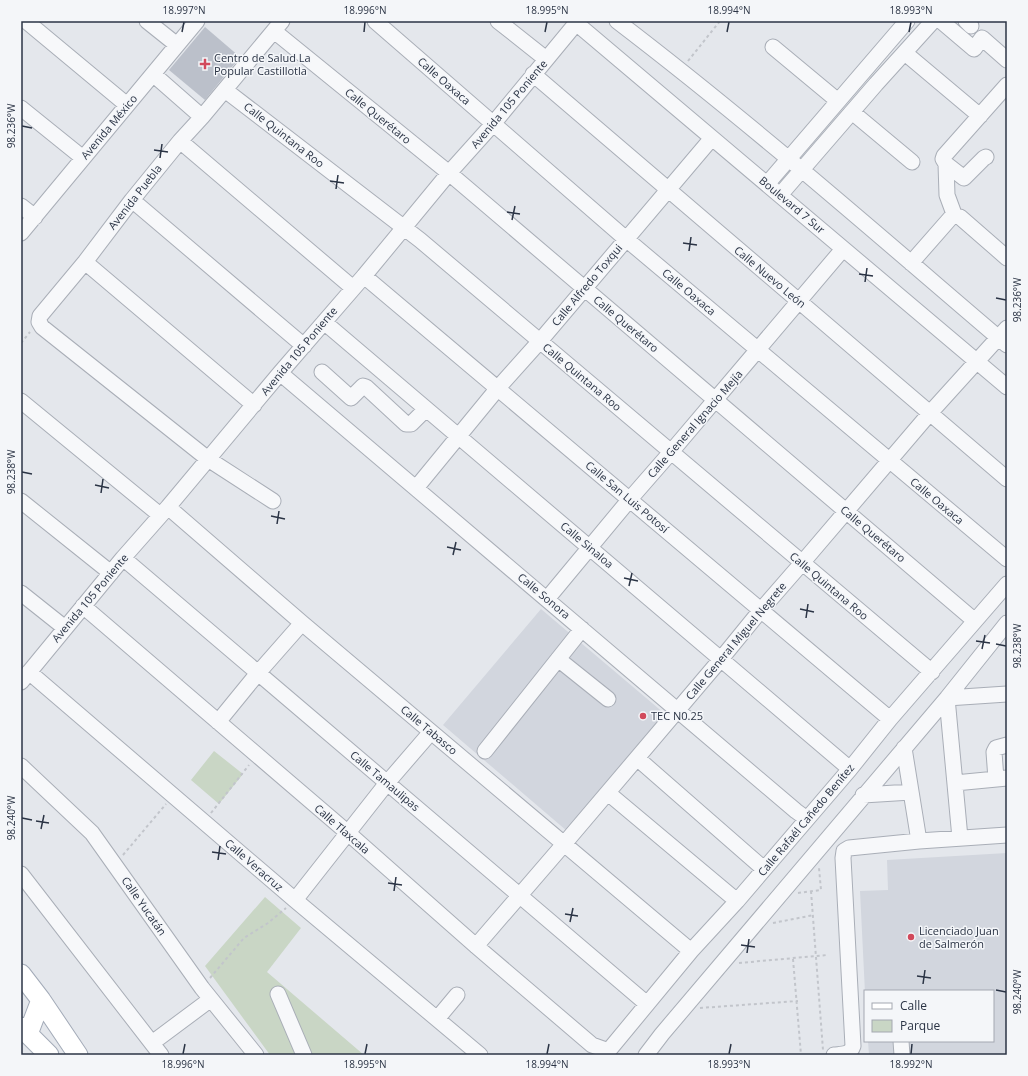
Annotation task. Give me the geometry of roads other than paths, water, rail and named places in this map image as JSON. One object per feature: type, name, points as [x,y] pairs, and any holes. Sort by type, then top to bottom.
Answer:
[{"type":"main road","points":[[21,974],[41,1000],[78,1055]]},
{"type":"main road","points":[[41,1000],[23,1032],[49,1055]]},
{"type":"street","points":[[26,21],[127,105]]},
{"type":"street","points":[[147,21],[177,45]]},
{"type":"street","name":"Avenida México","points":[[21,233],[197,21]]},
{"type":"street","name":"Calle Oaxaca","points":[[375,21],[626,240],[1007,559]]},
{"type":"street","points":[[498,21],[546,59]]},
{"type":"street","points":[[617,21],[681,70],[789,158],[911,263],[1004,337]]},
{"type":"street","points":[[780,195],[876,84],[933,21]]},
{"type":"street","points":[[941,21],[974,49],[982,38],[1007,60]]},
{"type":"street","name":"Avenida 105 Poniente","points":[[25,677],[122,558],[164,511],[280,373],[354,288],[449,173],[494,124],[533,74],[577,22]]},
{"type":"street","name":"Boulevard 7 Sur","points":[[577,22],[1007,388]]},
{"type":"street","points":[[767,184],[904,22]]},
{"type":"street","name":"Avenida Puebla","points":[[208,459],[42,327],[39,322],[40,316],[85,262],[132,200],[278,26]]},
{"type":"street","name":"Calle Querétaro","points":[[278,26],[975,621]]},
{"type":"street","points":[[773,47],[838,101]]},
{"type":"street","points":[[904,53],[980,116]]},
{"type":"street","points":[[862,72],[876,84]]},
{"type":"street","points":[[152,74],[202,117]]},
{"type":"street","name":"Calle Nuevo León","points":[[533,74],[1007,478]]},
{"type":"street","points":[[911,263],[954,214],[947,195],[944,162],[980,116],[1007,85]]},
{"type":"street","name":"Calle Quintana Roo","points":[[225,90],[404,228],[932,672]]},
{"type":"street","points":[[21,108],[83,158]]},
{"type":"street","points":[[852,112],[912,162]]},
{"type":"street","name":"Calle Alfredo Toxqui","points":[[416,488],[498,388],[540,341],[712,138]]},
{"type":"street","points":[[180,141],[354,288]]},
{"type":"street","points":[[944,162],[964,178],[986,157]]},
{"type":"street","points":[[132,200],[304,346]]},
{"type":"street","points":[[21,206],[34,217]]},
{"type":"street","points":[[960,217],[1007,258]]},
{"type":"street","name":"Calle General Ignacio Mejía","points":[[547,599],[843,249]]},
{"type":"street","points":[[85,262],[254,405]]},
{"type":"street","name":"Calle San Luis Potosí","points":[[364,276],[890,719]]},
{"type":"street","name":"Calle Sinaloa","points":[[324,322],[850,768]]},
{"type":"street","name":"Calle General Miguel Negrete","points":[[476,946],[608,793],[761,610],[930,413],[976,362],[1004,337]]},
{"type":"street","points":[[322,372],[351,398],[362,386],[366,387],[406,424],[411,424],[426,409]]},
{"type":"street","name":"Calle Sonora","points":[[280,373],[807,819]]},
{"type":"street","points":[[21,401],[164,511]]},
{"type":"street","points":[[208,459],[273,502]]},
{"type":"street","points":[[21,501],[111,573]]},
{"type":"street","name":"Calle Tabasco","points":[[164,511],[302,623],[691,951]]},
{"type":"street","name":"Calle Tamaulipas","points":[[122,558],[647,1004]]},
{"type":"street","name":"Calle Rafaél Cañedo Benítez","points":[[593,1050],[610,1049],[691,951],[737,901],[890,719],[1007,584]]},
{"type":"street","points":[[21,593],[65,628]]},
{"type":"street","name":"Calle Tlaxcala","points":[[83,606],[348,833],[593,1050]]},
{"type":"street","points":[[218,722],[258,673],[302,623]]},
{"type":"street","points":[[646,1055],[863,795],[947,698],[1007,623]]},
{"type":"street","points":[[485,751],[582,629]]},
{"type":"street","points":[[558,659],[608,699]]},
{"type":"street","name":"Calle Veracruz","points":[[25,677],[173,796],[480,1055]]},
{"type":"street","points":[[947,698],[1007,694]]},
{"type":"street","points":[[947,698],[960,838]]},
{"type":"street","points":[[295,900],[387,783],[431,732]]},
{"type":"street","points":[[955,783],[1002,778],[994,752],[996,748],[1007,745]]},
{"type":"street","points":[[904,748],[919,841]]},
{"type":"street","points":[[637,758],[764,869]]},
{"type":"street","name":"Calle Yucatán","points":[[21,766],[92,833],[206,993],[256,1055]]},
{"type":"street","points":[[863,795],[911,792]]},
{"type":"street","points":[[608,793],[737,901]]},
{"type":"street","points":[[834,1055],[846,1054],[851,1051],[853,1046],[858,1000],[843,858],[844,851],[849,848],[919,841],[1007,835]]},
{"type":"street","points":[[21,874],[161,1055]]},
{"type":"street","points":[[152,1043],[206,993]]},
{"type":"street","points":[[278,994],[304,1055]]},
{"type":"street","points":[[437,1019],[457,995]]},
{"type":"street","points":[[23,1032],[41,1055]]},
{"type":"street","points":[[901,1042],[902,1055]]},
{"type":"place","name":"Centro de Salud La Popular Castillotla","points":[[205,64]]},
{"type":"place","name":"TEC N0.25","points":[[643,716]]},
{"type":"place","name":"Licenciado Juan de Salmerón","points":[[911,937]]}]
